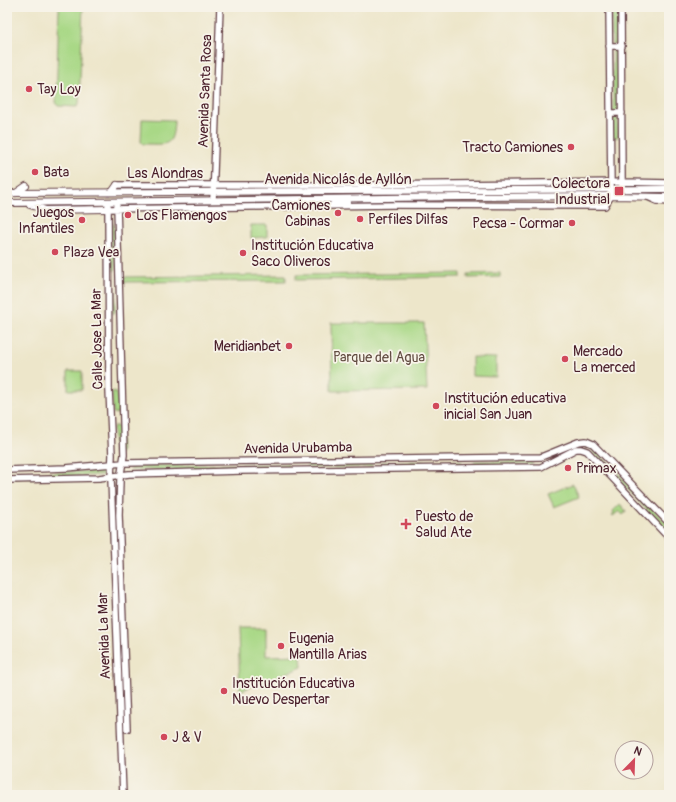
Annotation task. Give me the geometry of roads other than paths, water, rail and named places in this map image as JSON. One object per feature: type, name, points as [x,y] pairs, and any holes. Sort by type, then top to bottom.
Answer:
[{"type":"main road","points":[[112,192],[117,185]]},
{"type":"main road","points":[[356,191],[370,185]]},
{"type":"main road","name":"Avenida Nicolás de Ayllón","points":[[7,193],[112,192],[213,188],[356,191],[557,189],[611,185],[669,189]]},
{"type":"main road","points":[[16,193],[26,186]]},
{"type":"main road","points":[[556,196],[557,189]]},
{"type":"main road","name":"Avenida Nicolás de Ayllón","points":[[7,203],[213,200],[358,200],[556,196],[669,197]]},
{"type":"main road","points":[[332,205],[358,200]]},
{"type":"main road","points":[[23,203],[46,210],[108,209]]},
{"type":"street","name":"Avenida Santa Rosa","points":[[213,200],[220,7]]},
{"type":"street","points":[[609,7],[611,196]]},
{"type":"street","points":[[621,7],[622,196]]},
{"type":"street","points":[[610,46],[622,46]]},
{"type":"street","points":[[610,113],[622,112]]},
{"type":"street","name":"Avenida Nicolás de Ayllón","points":[[622,185],[669,183]]},
{"type":"street","name":"Las Alondras","points":[[117,185],[213,188]]},
{"type":"street","name":"Avenida Nicolás de Ayllón","points":[[213,188],[370,185],[611,185]]},
{"type":"street","name":"Avenida Nicolás de Ayllón","points":[[108,209],[332,205],[604,206],[611,196]]},
{"type":"street","points":[[645,196],[657,201],[669,202]]},
{"type":"street","name":"Calle Jose La Mar","points":[[108,202],[111,476]]},
{"type":"street","name":"Calle Jose La Mar","points":[[117,202],[123,463],[121,475]]},
{"type":"street","points":[[108,220],[111,220],[117,224]]},
{"type":"street","points":[[108,259],[118,258]]},
{"type":"street","name":"Avenida Urubamba","points":[[7,470],[66,468],[123,463],[541,457],[578,442],[586,441],[593,444],[669,523]]},
{"type":"street","name":"Avenida Urubamba","points":[[7,480],[99,478],[121,475],[241,471],[541,467],[576,449],[583,449],[669,538]]},
{"type":"street","name":"Avenida La Mar","points":[[121,475],[119,515],[127,729]]},
{"type":"street","name":"Avenida La Mar","points":[[111,476],[123,795]]},
{"type":"place","name":"Tay Loy","points":[[29,89]]},
{"type":"place","name":"Tracto Camiones","points":[[571,147]]},
{"type":"place","name":"Bata","points":[[35,172]]},
{"type":"place","name":"Colectora Industrial","points":[[619,191]]},
{"type":"place","name":"Camiones Cabinas","points":[[338,213]]},
{"type":"place","name":"Los Flamengos","points":[[128,215]]},
{"type":"place","name":"Perfiles Dilfas","points":[[360,219]]},
{"type":"place","name":"Juegos Infantiles","points":[[82,220]]},
{"type":"place","name":"Pecsa - Cormar","points":[[572,223]]},
{"type":"place","name":"Plaza Vea","points":[[55,252]]},
{"type":"place","name":"Institución Educativa Saco Oliveros","points":[[243,253]]},
{"type":"place","name":"Meridianbet","points":[[289,346]]},
{"type":"place","name":"Mercado La merced","points":[[565,359]]},
{"type":"place","name":"Institución educativa inicial San Juan","points":[[436,406]]},
{"type":"place","name":"Primax","points":[[568,468]]},
{"type":"place","name":"Puesto de Salud Ate","points":[[406,524]]},
{"type":"place","name":"Eugenia Mantilla Arias","points":[[281,646]]},
{"type":"place","name":"Institución Educativa Nuevo Despertar","points":[[224,691]]},
{"type":"place","name":"J & V","points":[[164,737]]},
{"type":"park label","name":"Parque del Agua","points":[[379,357]]}]
